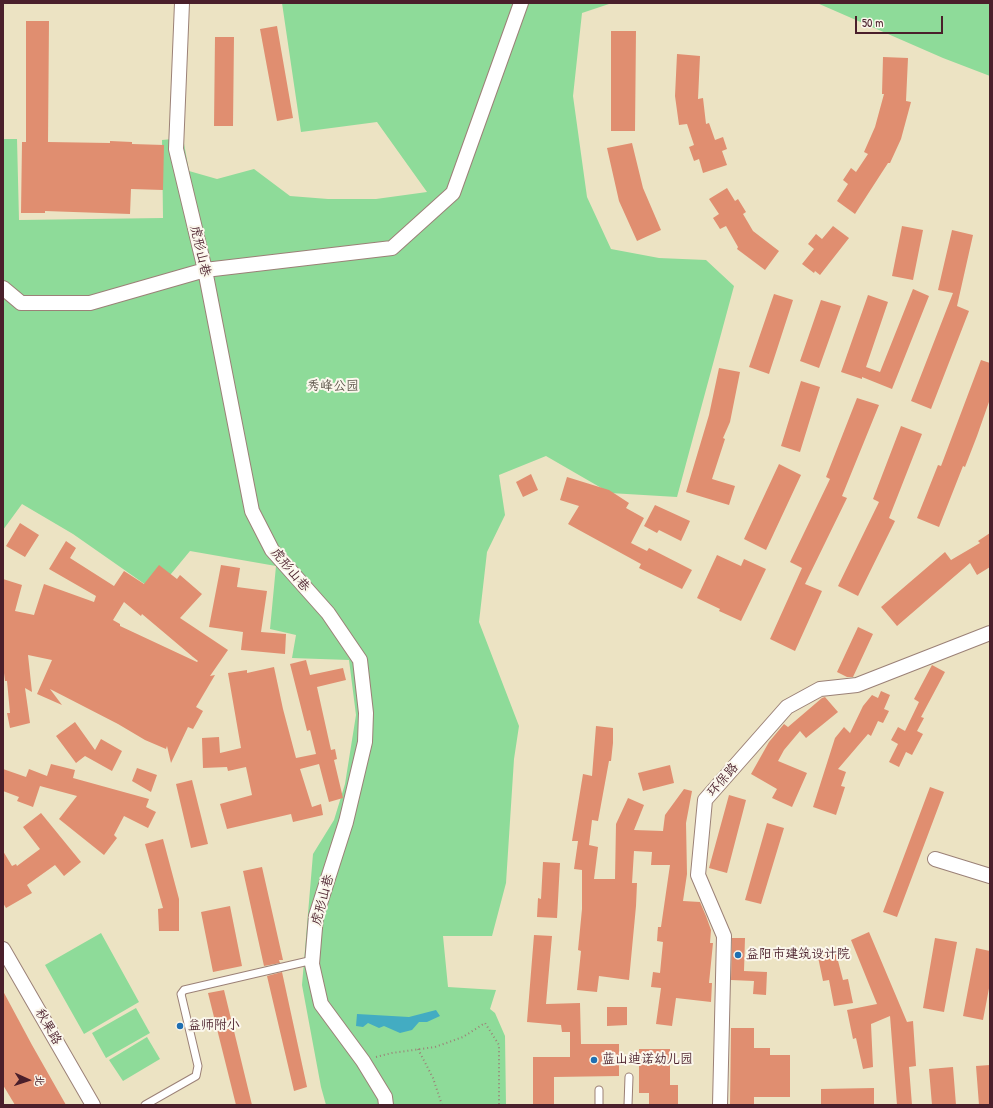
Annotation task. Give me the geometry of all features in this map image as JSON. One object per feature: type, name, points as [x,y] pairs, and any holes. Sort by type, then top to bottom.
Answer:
[{"type":"street","name":"虎形山巷","points":[[182,3],[176,149],[205,270],[252,511],[272,550],[328,614],[360,660],[366,713],[365,742],[346,822],[316,916],[313,960],[321,1004],[363,1061],[384,1097],[386,1105]]},
{"type":"street","points":[[3,288],[21,303],[90,303],[205,270],[392,248],[453,193],[521,3]]},
{"type":"street","name":"环保路","points":[[720,1105],[724,936],[698,875],[705,800],[787,707],[820,689],[857,685],[990,633]]},
{"type":"street","points":[[935,859],[990,876]]},
{"type":"street","name":"秋果路","points":[[3,950],[93,1105]]},
{"type":"lane","points":[[145,1105],[196,1076],[198,1066],[181,994],[184,990],[313,960]]},
{"type":"lane","points":[[628,1077],[628,1105]]},
{"type":"lane","points":[[599,1090],[599,1105]]},
{"type":"path","points":[[363,1061],[392,1053],[435,1047],[463,1036],[485,1023],[499,1045],[499,1105]]},
{"type":"path","points":[[418,1049],[433,1078],[442,1105]]},
{"type":"green space","name":"秀峰公园","points":[[282,3],[612,3],[582,13],[573,96],[587,197],[611,249],[659,258],[706,260],[734,286],[677,497],[610,493],[546,456],[499,475],[505,515],[487,552],[479,622],[519,726],[514,759],[506,883],[492,936],[443,936],[448,987],[496,990],[490,1009],[495,1013],[505,1036],[506,1105],[326,1105],[321,1087],[302,985],[313,854],[334,820],[345,784],[356,715],[349,660],[292,658],[296,635],[270,629],[276,566],[190,551],[156,592],[73,534],[22,504],[3,530],[3,139],[17,139],[19,220],[163,218],[162,140],[183,138],[189,171],[217,179],[254,169],[290,196],[328,199],[376,199],[427,192],[377,122],[301,132]]},
{"type":"green space","points":[[817,3],[990,3],[990,76],[943,58]]},
{"type":"green space","points":[[101,933],[139,1002],[84,1034],[45,965]]},
{"type":"green space","points":[[136,1008],[150,1033],[106,1058],[92,1033]]},
{"type":"green space","points":[[147,1037],[160,1059],[123,1081],[109,1060]]},
{"type":"water","points":[[436,1010],[440,1016],[427,1022],[419,1022],[412,1030],[400,1033],[384,1026],[379,1028],[368,1023],[363,1027],[356,1026],[357,1014],[409,1017]]},
{"type":"building","points":[[26,21],[49,21],[48,142],[110,143],[110,141],[132,142],[132,144],[164,145],[163,190],[131,189],[130,214],[45,211],[45,213],[21,213],[22,142],[26,142]]},
{"type":"building","points":[[277,26],[293,118],[277,121],[260,29]]},
{"type":"building","points":[[611,31],[636,31],[635,131],[611,131]]},
{"type":"building","points":[[215,37],[234,37],[233,126],[214,126]]},
{"type":"building","points":[[677,54],[700,56],[698,99],[703,98],[706,124],[709,123],[715,140],[723,137],[727,149],[722,151],[727,165],[703,173],[699,159],[694,161],[689,147],[694,145],[687,124],[679,125],[675,96]]},
{"type":"building","points":[[883,57],[908,58],[906,101],[911,102],[901,139],[890,163],[888,163],[855,214],[837,201],[848,184],[843,180],[851,168],[856,172],[868,154],[864,152],[875,127],[884,94],[882,94]]},
{"type":"building","points":[[632,143],[643,188],[661,230],[637,241],[619,201],[607,148]]},
{"type":"building","points":[[727,188],[735,201],[738,199],[746,212],[743,214],[753,231],[779,251],[765,270],[737,249],[738,247],[726,226],[720,229],[713,218],[719,214],[709,199]]},
{"type":"building","points":[[833,226],[849,238],[820,275],[815,271],[814,273],[802,264],[814,249],[808,244],[816,234],[822,239]]},
{"type":"building","points":[[902,226],[923,230],[913,280],[892,276]]},
{"type":"building","points":[[952,230],[973,235],[957,306],[969,311],[931,409],[911,401],[953,293],[938,290]]},
{"type":"building","points":[[913,289],[929,296],[892,389],[862,377],[862,379],[841,372],[868,295],[888,302],[866,367],[880,372]]},
{"type":"building","points":[[774,294],[793,300],[769,374],[749,367]]},
{"type":"building","points":[[821,300],[841,306],[819,368],[800,361]]},
{"type":"building","points":[[981,360],[990,363],[990,399],[965,467],[963,466],[939,527],[917,518],[938,465],[941,466]]},
{"type":"building","points":[[719,368],[740,372],[730,422],[723,438],[725,439],[712,479],[735,486],[729,505],[686,492],[709,415]]},
{"type":"building","points":[[801,381],[820,387],[800,452],[781,446]]},
{"type":"building","points":[[857,398],[879,405],[842,496],[847,498],[805,584],[822,591],[795,651],[770,639],[802,568],[790,562],[830,479],[826,477]]},
{"type":"building","points":[[901,426],[922,434],[889,518],[895,521],[858,596],[838,586],[879,502],[873,499]]},
{"type":"building","points":[[779,464],[801,475],[766,550],[744,539]]},
{"type":"building","points":[[531,474],[538,490],[523,497],[516,482]]},
{"type":"building","points":[[567,477],[609,490],[629,503],[626,508],[644,518],[631,543],[647,551],[649,548],[692,570],[682,589],[639,568],[641,564],[568,524],[579,506],[560,500]]},
{"type":"building","points":[[655,505],[690,521],[681,541],[659,530],[657,533],[644,526]]},
{"type":"building","points":[[20,523],[39,535],[25,557],[6,546]]},
{"type":"building","points":[[990,533],[990,567],[977,575],[970,563],[897,626],[881,607],[945,552],[951,560],[980,543],[978,541]]},
{"type":"building","points":[[66,541],[76,548],[70,558],[114,586],[124,571],[144,584],[159,565],[177,579],[180,575],[202,594],[180,618],[228,650],[210,676],[215,675],[196,707],[203,711],[193,729],[188,727],[171,763],[167,746],[166,749],[145,740],[118,724],[50,689],[62,705],[37,694],[52,660],[28,655],[32,692],[25,688],[30,723],[10,728],[7,713],[10,713],[7,681],[5,681],[3,665],[3,579],[22,585],[15,611],[34,615],[44,584],[94,602],[96,596],[49,569]],"holes":[[[124,602],[141,616],[142,614],[198,661],[197,662],[120,626],[120,624],[113,620]]]},
{"type":"building","points":[[717,555],[741,566],[744,559],[766,569],[741,621],[719,611],[720,609],[697,598]]},
{"type":"building","points":[[221,565],[240,568],[237,587],[267,591],[261,632],[286,634],[285,654],[241,650],[243,632],[209,627]]},
{"type":"building","points":[[858,627],[873,634],[853,677],[847,677],[837,672]]},
{"type":"building","points":[[306,660],[310,675],[343,668],[346,680],[317,687],[331,750],[335,749],[337,759],[334,760],[343,798],[329,802],[319,764],[300,769],[312,807],[321,804],[323,815],[293,822],[291,814],[227,829],[220,804],[252,795],[246,767],[228,771],[227,767],[203,768],[202,738],[219,737],[220,753],[241,748],[228,673],[247,670],[247,673],[274,667],[296,758],[316,754],[310,730],[307,731],[290,664]]},
{"type":"building","points":[[932,665],[945,672],[921,717],[924,718],[917,731],[923,734],[912,755],[906,752],[899,767],[889,762],[898,744],[891,740],[898,727],[905,731],[919,702],[914,699]]},
{"type":"building","points":[[881,691],[890,695],[884,709],[889,711],[883,723],[878,721],[871,736],[868,734],[838,769],[846,772],[841,786],[845,787],[836,815],[813,807],[835,738],[844,727],[850,733],[863,706],[872,695],[878,698]]},
{"type":"building","points":[[825,697],[838,712],[806,738],[800,731],[784,750],[778,761],[807,773],[792,807],[772,798],[777,789],[751,774],[769,742],[784,724],[788,727]]},
{"type":"building","points":[[75,722],[95,750],[101,739],[122,751],[112,771],[85,756],[76,763],[56,736]]},
{"type":"building","points":[[596,726],[613,728],[613,743],[611,761],[609,761],[598,821],[592,820],[589,845],[598,847],[594,879],[615,879],[616,824],[628,798],[644,805],[634,830],[663,831],[665,815],[684,789],[692,791],[686,823],[687,874],[683,901],[700,902],[711,930],[710,943],[713,943],[709,983],[712,983],[711,1002],[676,998],[672,1026],[656,1024],[661,988],[651,987],[653,972],[660,973],[663,942],[657,941],[658,927],[661,927],[670,865],[651,865],[652,852],[634,851],[632,883],[637,883],[629,980],[599,976],[597,992],[577,990],[581,951],[578,950],[582,909],[582,870],[574,869],[578,841],[572,841],[583,774],[592,776]]},
{"type":"building","points":[[51,764],[75,770],[73,778],[149,799],[146,807],[156,812],[148,828],[124,816],[114,835],[117,838],[104,855],[59,819],[77,796],[40,786],[33,807],[17,801],[19,797],[3,791],[3,769],[26,777],[29,769],[47,776]]},
{"type":"building","points":[[670,765],[674,783],[643,791],[638,773]]},
{"type":"building","points":[[137,768],[157,775],[151,792],[132,781]]},
{"type":"building","points":[[192,780],[208,844],[191,848],[176,784]]},
{"type":"building","points":[[930,787],[944,792],[897,917],[883,912]]},
{"type":"building","points":[[729,795],[746,800],[727,873],[709,868]]},
{"type":"building","points":[[41,813],[81,862],[64,876],[55,865],[27,885],[32,893],[6,908],[3,903],[3,851],[12,866],[16,864],[17,866],[40,849],[23,827]]},
{"type":"building","points":[[767,823],[784,828],[761,904],[745,900]]},
{"type":"building","points":[[163,839],[179,899],[179,931],[159,931],[158,909],[163,908],[145,844]]},
{"type":"building","points":[[543,862],[560,863],[557,918],[537,917],[538,898],[541,899]]},
{"type":"building","points":[[262,867],[283,960],[279,960],[280,963],[264,966],[243,871]]},
{"type":"building","points":[[230,906],[242,966],[213,972],[201,912]]},
{"type":"building","points":[[869,932],[907,1022],[913,1021],[916,1066],[909,1067],[912,1105],[897,1105],[890,1016],[871,1024],[873,1067],[863,1069],[856,1038],[853,1039],[847,1010],[877,1004],[851,940]]},
{"type":"building","points":[[534,935],[552,936],[546,1004],[580,1003],[581,1044],[619,1044],[619,1076],[554,1077],[554,1105],[533,1105],[533,1057],[570,1057],[570,1032],[562,1032],[561,1025],[527,1022]]},
{"type":"building","name":"益阳市建筑设计院","points":[[732,938],[745,938],[744,971],[767,972],[766,995],[753,994],[754,981],[731,980]]},
{"type":"building","points":[[935,938],[957,942],[944,1012],[923,1008]]},
{"type":"building","points":[[976,948],[990,951],[990,983],[983,1020],[963,1016]]},
{"type":"building","points":[[836,953],[843,980],[848,979],[853,1003],[834,1006],[829,980],[823,981],[818,957]]},
{"type":"building","points":[[282,972],[307,1087],[294,1091],[267,976]]},
{"type":"building","points":[[224,990],[252,1105],[236,1105],[208,993]]},
{"type":"building","points":[[3,991],[66,1105],[15,1105],[3,1085]]},
{"type":"building","points":[[607,1007],[627,1007],[627,1025],[607,1026]]},
{"type":"building","points":[[731,1028],[754,1028],[754,1048],[770,1048],[770,1055],[790,1055],[790,1097],[754,1097],[754,1105],[730,1105]]},
{"type":"building","points":[[639,1049],[670,1049],[670,1085],[678,1085],[678,1105],[649,1105],[649,1093],[639,1093]]},
{"type":"building","points":[[990,1065],[990,1105],[979,1105],[976,1066]]},
{"type":"building","points":[[953,1067],[956,1105],[932,1105],[929,1069]]},
{"type":"building","points":[[874,1088],[874,1105],[821,1105],[821,1089]]},
{"type":"place","name":"益阳市建筑设计院","points":[[738,955]]},
{"type":"place","name":"益师附小","points":[[180,1026]]},
{"type":"place","name":"蓝山迪诺幼儿园","points":[[594,1060]]}]
